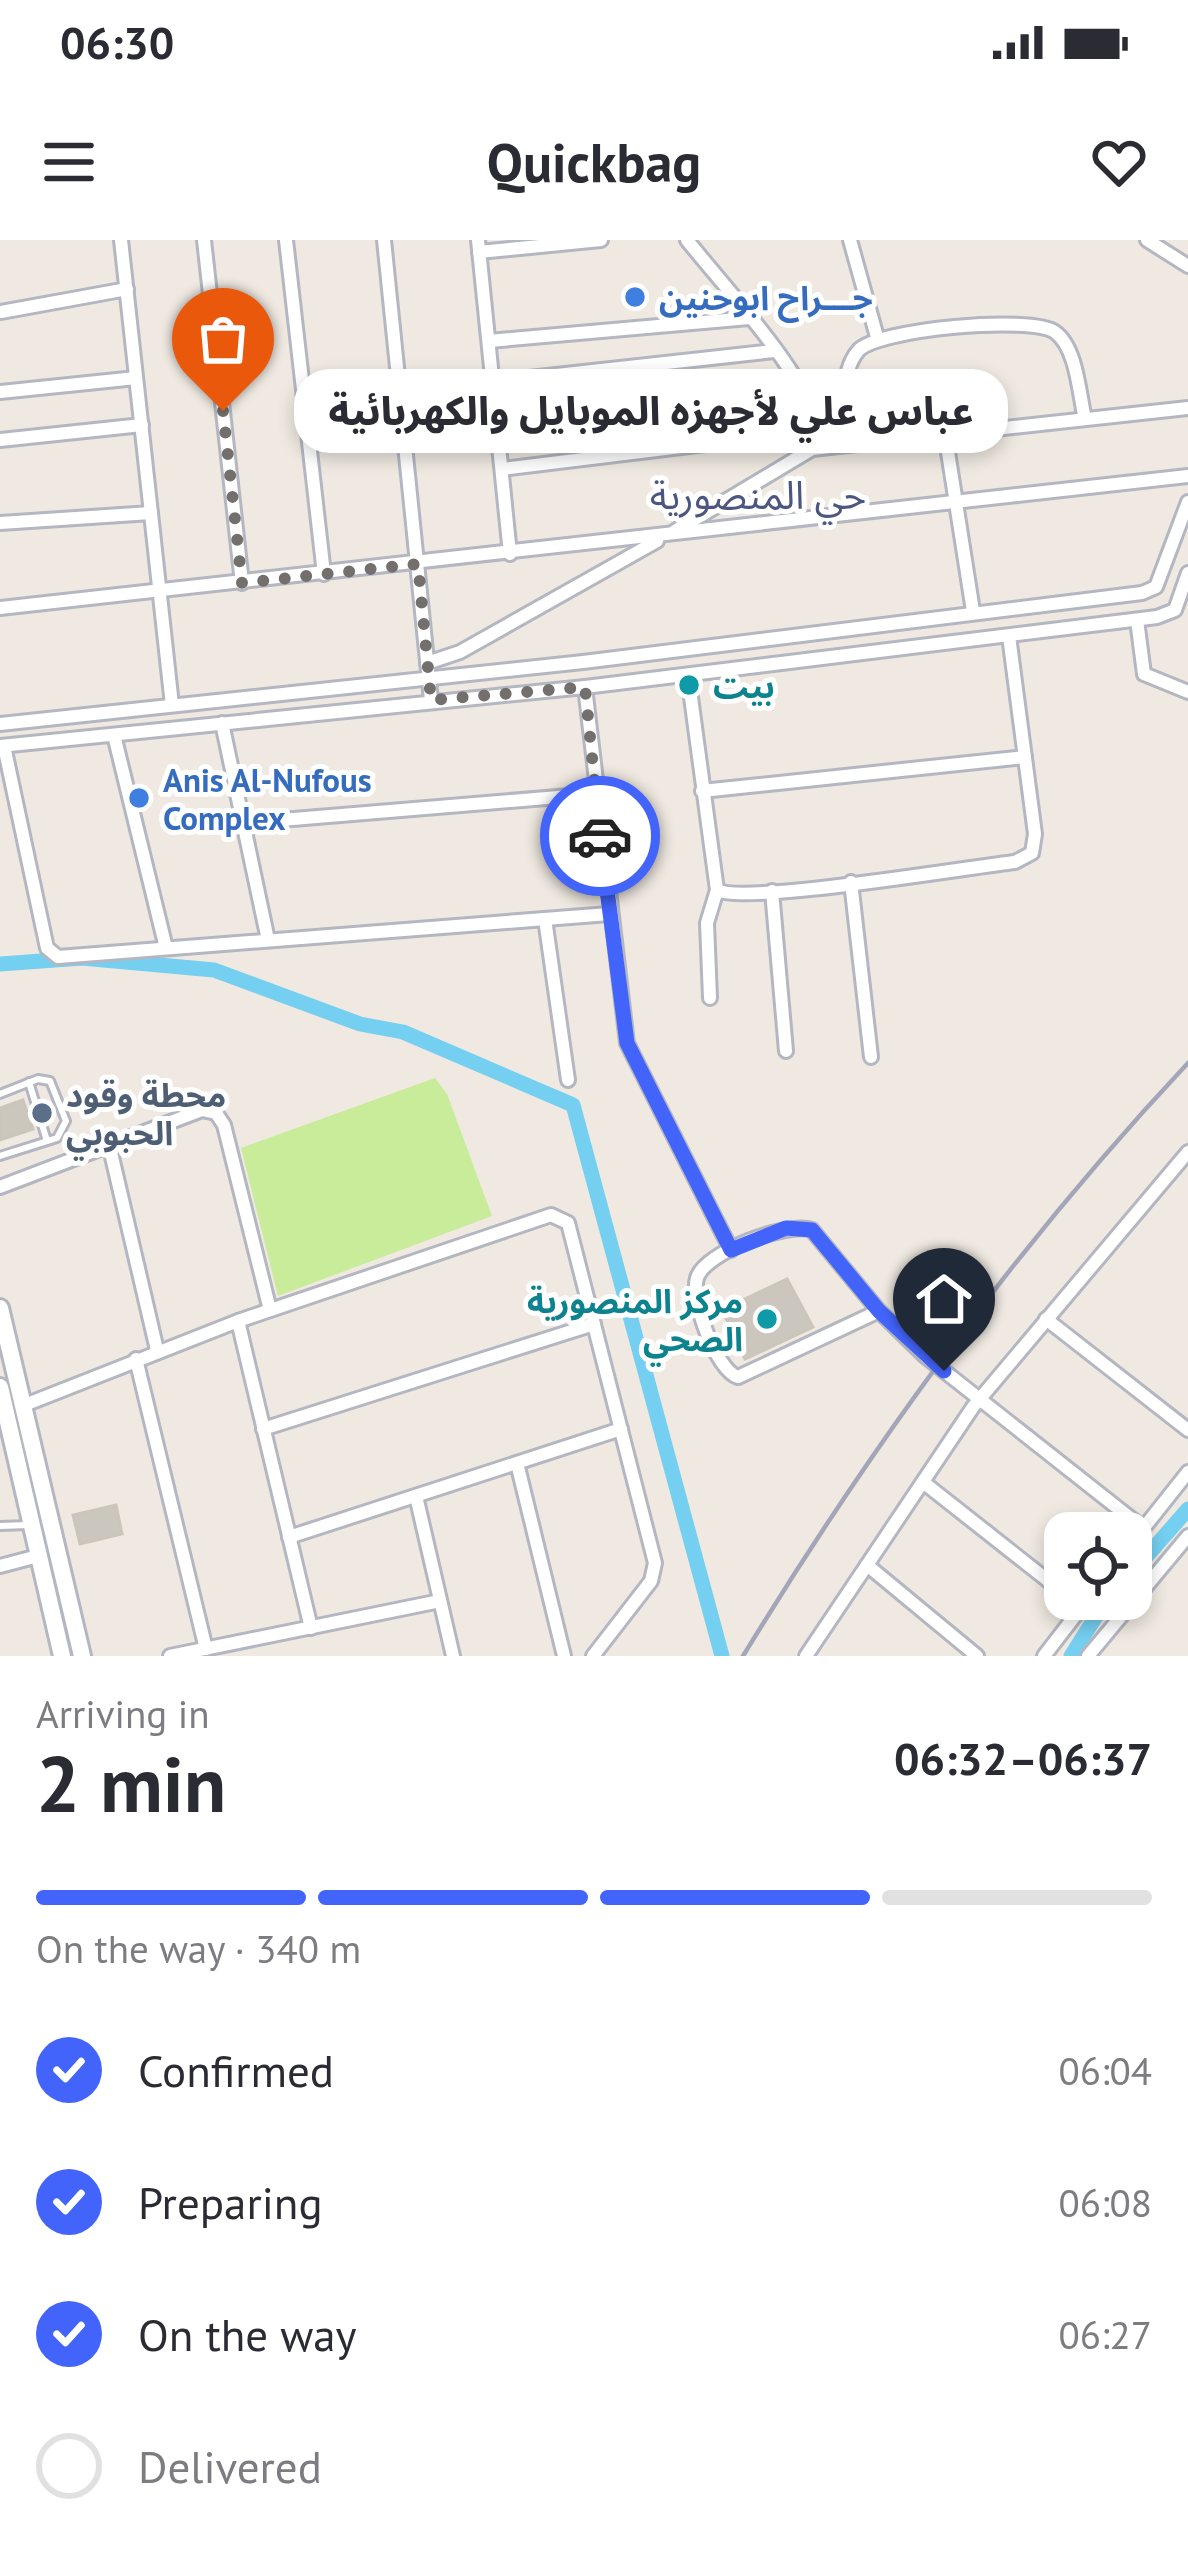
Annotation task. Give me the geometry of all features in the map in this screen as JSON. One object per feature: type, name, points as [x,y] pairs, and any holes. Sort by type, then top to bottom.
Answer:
[{"type":"main road","points":[[0,1308],[82,1656]]},
{"type":"main road","points":[[0,1387],[62,1656]]},
{"type":"street","points":[[122,240],[172,705]]},
{"type":"street","points":[[204,240],[242,583]]},
{"type":"street","points":[[286,240],[324,574]]},
{"type":"street","points":[[384,240],[431,700]]},
{"type":"street","points":[[510,554],[478,246],[601,240]]},
{"type":"street","points":[[687,240],[773,351],[826,439]]},
{"type":"street","points":[[850,240],[877,337]]},
{"type":"street","points":[[1155,242],[1188,266]]},
{"type":"street","points":[[1,312],[127,289]]},
{"type":"street","points":[[489,340],[749,317]]},
{"type":"street","points":[[428,669],[598,570],[667,536],[826,439],[842,415],[855,354],[877,337],[1019,323],[1054,331],[1067,345],[1085,418]]},
{"type":"street","points":[[494,382],[773,351]]},
{"type":"street","points":[[0,392],[136,377]]},
{"type":"street","points":[[826,439],[945,433],[1188,408]]},
{"type":"street","points":[[0,440],[142,425]]},
{"type":"street","points":[[945,433],[974,611]]},
{"type":"street","points":[[502,469],[779,436],[795,441],[802,453]]},
{"type":"street","points":[[0,608],[1188,476]]},
{"type":"street","points":[[0,724],[428,669],[584,662],[1156,587],[1188,502]]},
{"type":"street","points":[[0,524],[151,514]]},
{"type":"street","points":[[609,914],[51,954],[2,746],[585,687],[1137,620],[1174,610],[1185,593],[1188,573]]},
{"type":"street","points":[[1137,620],[1144,674],[1188,692]]},
{"type":"street","points":[[717,890],[726,895],[1024,859],[1035,844],[1009,635]]},
{"type":"street","points":[[688,674],[717,890],[707,923],[710,998]]},
{"type":"street","points":[[585,687],[621,1012],[638,1073],[731,1250]]},
{"type":"street","points":[[222,723],[268,940]]},
{"type":"street","points":[[114,735],[166,948]]},
{"type":"street","points":[[701,791],[1025,757]]},
{"type":"street","points":[[245,824],[595,794]]},
{"type":"street","points":[[851,882],[871,1057]]},
{"type":"street","points":[[772,890],[786,1051]]},
{"type":"street","points":[[545,919],[568,1080]]},
{"type":"street","points":[[0,1187],[202,1110],[221,1118],[270,1310]]},
{"type":"street","points":[[109,1144],[158,1351]]},
{"type":"street","points":[[806,1656],[981,1398],[1046,1318],[1182,1171],[1188,1152]]},
{"type":"street","points":[[22,1406],[238,1321],[551,1215],[568,1223],[655,1569],[592,1656]]},
{"type":"street","points":[[879,1311],[748,1375],[734,1376],[722,1367],[695,1290],[708,1261],[786,1228],[806,1227],[925,1356],[1123,1512]]},
{"type":"street","points":[[1046,1318],[1188,1430]]},
{"type":"street","points":[[238,1321],[311,1628]]},
{"type":"street","points":[[263,1429],[594,1324]]},
{"type":"street","points":[[136,1359],[206,1648]]},
{"type":"street","points":[[289,1537],[621,1430]]},
{"type":"street","points":[[518,1463],[564,1656]]},
{"type":"street","points":[[1152,1517],[1188,1472]]},
{"type":"street","points":[[923,1482],[1044,1575]]},
{"type":"street","points":[[416,1496],[453,1656]]},
{"type":"street","points":[[1088,1656],[1188,1536]]},
{"type":"street","points":[[0,1567],[38,1556]]},
{"type":"street","points":[[867,1565],[977,1656]]},
{"type":"street","points":[[170,1656],[440,1601]]},
{"type":"street","points":[[1044,1656],[1065,1620]]},
{"type":"lane","points":[[29,1082],[47,1141]]},
{"type":"lane","points":[[0,1094],[29,1082],[52,1082],[65,1116],[61,1135],[0,1156]]},
{"type":"lane","points":[[0,1526],[32,1525]]},
{"type":"green space","points":[[435,1078],[447,1094],[492,1216],[278,1296],[241,1148]]},
{"type":"building","points":[[23,1100],[33,1129],[0,1140],[0,1108]]},
{"type":"building","name":"مركز المنصورية الصحي","points":[[787,1279],[813,1327],[745,1359],[722,1310]]},
{"type":"building","points":[[116,1505],[122,1534],[80,1544],[73,1515]]},
{"type":"waterway","points":[[0,964],[82,958],[214,970],[360,1024],[403,1032],[573,1105],[722,1656]]},
{"type":"waterway","points":[[1152,1550],[1188,1509]]},
{"type":"waterway","points":[[1071,1656],[1094,1620]]},
{"type":"railway","points":[[743,1656],[843,1499],[950,1348],[1065,1202],[1188,1063]]},
{"type":"way so far","points":[[223,411],[242,583],[418,564],[431,700],[585,687],[600,836]]},
{"type":"place","name":"جـــراح ابوحنين","points":[[635,297]]},
{"type":"place","name":"عباس علي لأجهزه الموبايل والكهربائية","points":[[223,411]]},
{"type":"place","name":"بيت","points":[[689,685]]},
{"type":"place","name":"Anis Al-Nufous Complex","points":[[139,798]]},
{"type":"place","name":"محطة وقود الحبوبي","points":[[42,1113]]},
{"type":"place","name":"مركز المنصورية الصحي","points":[[767,1319]]},
{"type":"district","name":"حي المنصورية","points":[[758,494]]},
{"type":"route","points":[[600,836],[627,1043],[652,1101],[731,1250],[786,1228],[812,1230],[879,1311],[944,1371]]}]
